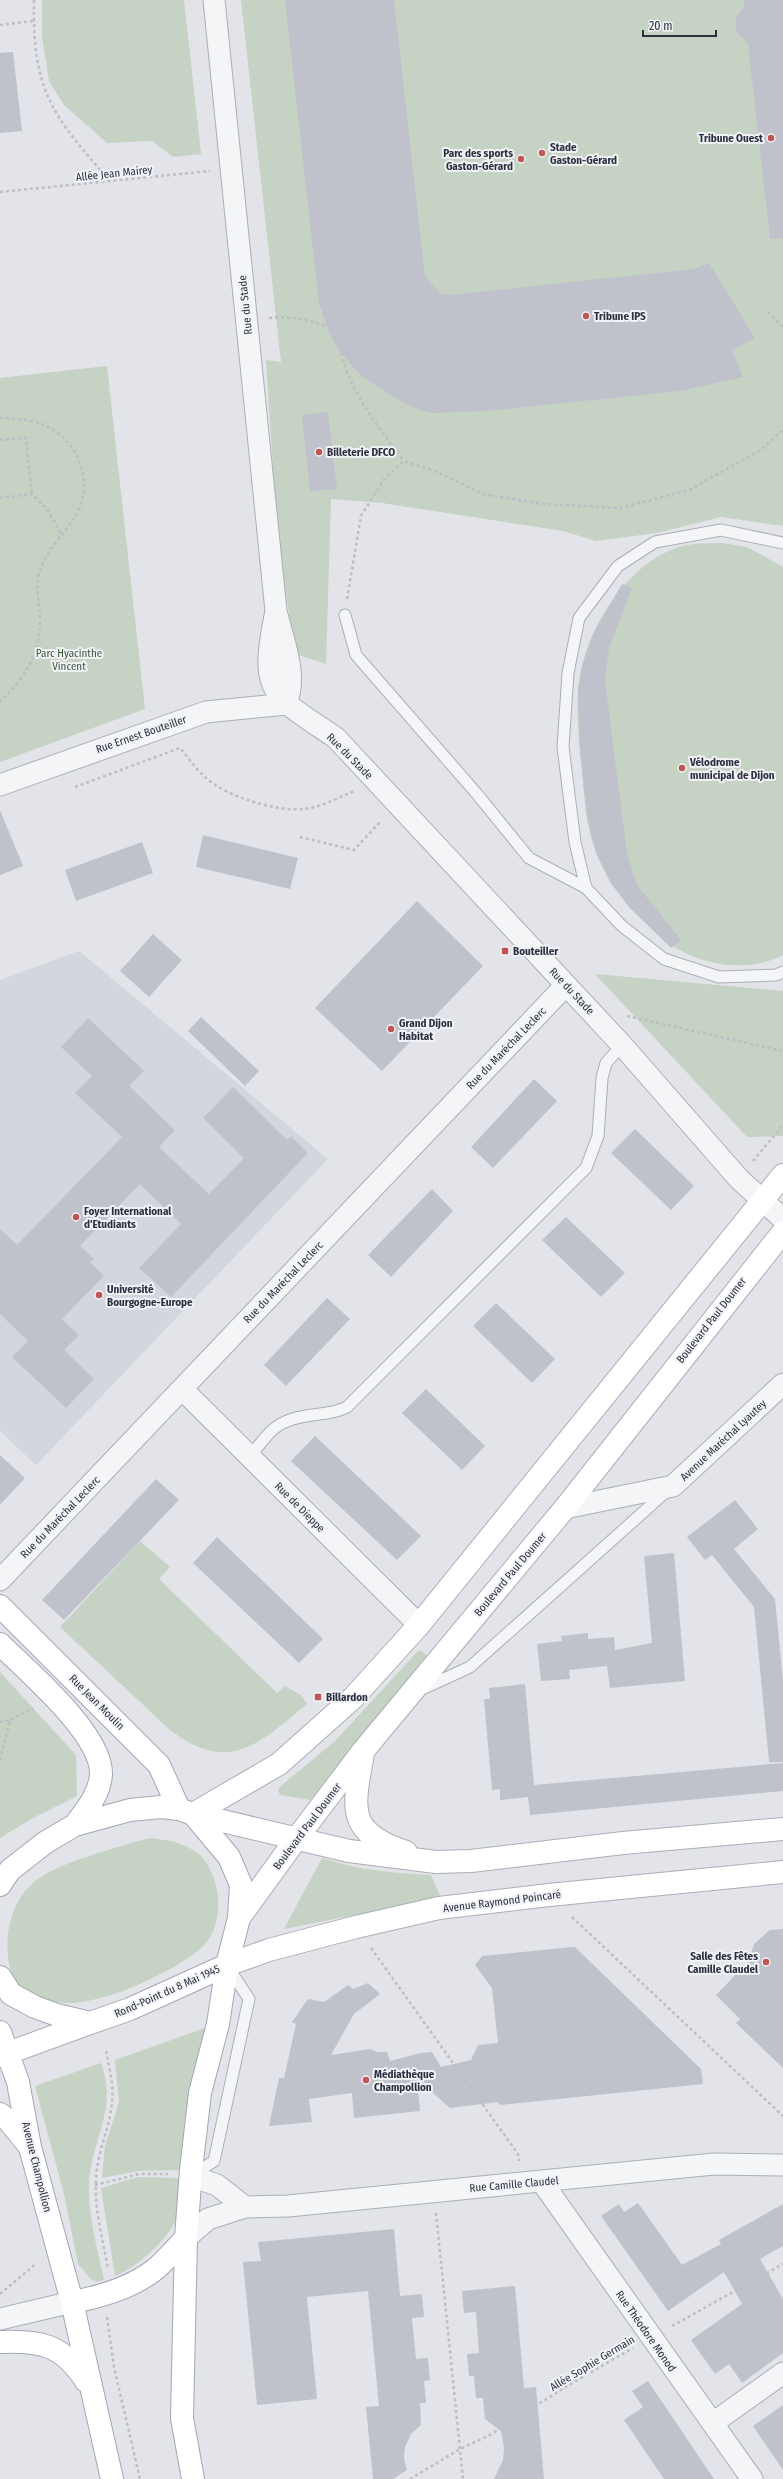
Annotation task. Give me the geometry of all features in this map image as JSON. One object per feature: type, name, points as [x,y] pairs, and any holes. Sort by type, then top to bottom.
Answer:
[{"type":"main road","points":[[186,1812],[279,1764],[353,1698],[419,1625],[783,1175]]},
{"type":"main road","name":"Boulevard Paul Doumer","points":[[240,1918],[297,1838],[363,1751],[564,1508],[783,1232]]},
{"type":"main road","name":"Rue Jean Moulin","points":[[0,1606],[159,1765],[186,1812]]},
{"type":"main road","points":[[0,1644],[53,1697],[84,1731],[96,1750],[100,1764],[98,1790],[75,1825]]},
{"type":"main road","points":[[363,1751],[356,1813],[360,1823],[366,1831],[379,1841],[436,1862]]},
{"type":"main road","points":[[3,1879],[46,1842],[75,1825],[130,1810],[161,1807],[349,1851],[436,1862],[471,1861],[623,1843],[783,1829]]},
{"type":"main road","name":"Rond-Point du 8 Mai 1945","points":[[4,2054],[138,2006],[227,1964],[240,1918],[241,1885],[230,1857],[186,1812]]},
{"type":"main road","name":"Avenue Raymond Poincaré","points":[[227,1964],[269,1950],[356,1927],[439,1908],[549,1895],[783,1872]]},
{"type":"main road","points":[[193,2479],[182,2418],[186,2238],[200,2093],[218,2024],[227,1964]]},
{"type":"main road","points":[[0,1977],[11,1994],[35,2007],[57,2015],[90,2023]]},
{"type":"main road","name":"Avenue Champollion","points":[[0,2032],[4,2054],[18,2082],[30,2147],[72,2302],[112,2479]]},
{"type":"main road","points":[[0,2114],[8,2120],[30,2147]]},
{"type":"main road","points":[[72,2302],[112,2292],[138,2280],[154,2271],[186,2238]]},
{"type":"main road","points":[[0,2342],[21,2341],[42,2345],[64,2354],[77,2367],[90,2387]]},
{"type":"street","name":"Rue du Stade","points":[[214,0],[230,170],[247,320],[276,611],[268,656],[268,670],[275,692],[286,704],[336,738],[622,1045],[739,1179],[762,1202],[783,1219]]},
{"type":"street","name":"Rue Ernest Bouteiller","points":[[0,785],[206,712],[286,704]]},
{"type":"street","name":"Rue du Maréchal Leclerc","points":[[0,1580],[566,985]]},
{"type":"street","name":"Avenue Maréchal Lyautey","points":[[564,1508],[673,1486],[783,1384]]},
{"type":"street","name":"Rue de Dieppe","points":[[182,1389],[419,1625]]},
{"type":"street","name":"Rue Camille Claudel","points":[[186,2238],[208,2219],[245,2207],[288,2206],[714,2164],[783,2164]]},
{"type":"street","points":[[191,2176],[217,2185],[245,2207]]},
{"type":"street","name":"Rue Théodore Monod","points":[[532,2183],[650,2338],[713,2423],[752,2479]]},
{"type":"street","points":[[0,2319],[72,2302]]},
{"type":"street","points":[[713,2423],[783,2373]]},
{"type":"lane","points":[[586,888],[575,842],[563,747],[568,673],[579,618],[618,566],[655,542],[721,530],[783,543]]},
{"type":"lane","points":[[345,615],[356,655],[477,794],[529,858],[586,888],[622,926],[664,959],[719,977],[776,975],[783,972]]},
{"type":"lane","points":[[250,1456],[274,1429],[284,1422],[300,1417],[335,1413],[347,1407],[586,1168],[598,1136],[602,1078],[606,1063],[622,1045]]},
{"type":"lane","points":[[407,1696],[470,1667],[673,1486]]},
{"type":"path","points":[[34,0],[34,51],[42,83],[53,110],[68,133],[110,181]]},
{"type":"path","points":[[0,25],[34,21]]},
{"type":"path","name":"Allée Jean Mairey","points":[[0,192],[230,170]]},
{"type":"path","points":[[768,312],[783,327]]},
{"type":"path","points":[[247,320],[287,316],[310,319],[327,327]]},
{"type":"path","points":[[341,353],[344,365],[368,412],[404,461],[435,471],[483,494],[544,504],[620,508],[689,490],[761,450],[783,430]]},
{"type":"path","points":[[0,418],[42,424],[61,436],[73,449],[80,462],[84,479],[82,501],[47,552],[39,573],[37,586],[40,619],[36,649],[24,676],[0,701]]},
{"type":"path","points":[[0,440],[26,438],[32,494],[47,509],[61,533]]},
{"type":"path","points":[[345,615],[361,516],[385,478],[404,461]]},
{"type":"path","points":[[0,498],[32,494]]},
{"type":"path","points":[[75,787],[180,748],[204,777],[224,790],[254,802],[280,808],[305,809],[357,790]]},
{"type":"path","points":[[300,837],[354,850],[381,821],[376,814]]},
{"type":"path","points":[[624,1015],[783,1051]]},
{"type":"path","points":[[739,1179],[783,1124]]},
{"type":"path","points":[[0,1722],[10,1720],[53,1697]]},
{"type":"path","points":[[0,1760],[10,1720]]},
{"type":"path","points":[[549,1895],[783,2116]]},
{"type":"path","points":[[356,1927],[518,2154],[532,2183]]},
{"type":"path","points":[[106,2051],[113,2092],[112,2103],[99,2153],[96,2185],[96,2209],[112,2292],[106,2322],[124,2414],[140,2479]]},
{"type":"path","points":[[96,2185],[139,2174],[191,2176]]},
{"type":"path","points":[[434,2191],[463,2479]]},
{"type":"path","name":"Allée Sophie Germain","points":[[410,2479],[460,2449],[490,2435],[567,2386],[650,2338],[783,2264]]},
{"type":"shaded area","name":"Université Bourgogne-Europe","points":[[79,951],[328,1159],[36,1465],[0,1431],[0,980]]},
{"type":"green space","points":[[42,0],[184,0],[201,154],[173,157],[152,141],[107,143],[64,105],[49,81],[42,37]]},
{"type":"green space","name":"Parc des sports Gaston-Gérard","points":[[241,0],[783,0],[783,526],[721,517],[657,533],[596,541],[563,531],[382,503],[331,499],[326,664],[295,654],[277,532],[266,360],[281,362]]},
{"type":"green space","name":"Parc Hyacinthe Vincent","points":[[107,366],[145,709],[0,762],[0,378]]},
{"type":"green space","name":"Vélodrome municipal de Dijon","points":[[700,543],[722,543],[747,547],[783,567],[783,955],[769,961],[741,965],[726,965],[697,958],[671,945],[658,934],[619,891],[604,870],[596,853],[588,822],[579,740],[577,700],[581,668],[588,645],[612,601],[628,581],[646,565],[666,552],[687,545]]},
{"type":"green space","points":[[595,974],[783,991],[783,1136],[747,1137]]},
{"type":"green space","points":[[140,1541],[170,1567],[159,1579],[277,1693],[285,1686],[301,1695],[307,1704],[258,1742],[243,1749],[227,1752],[210,1751],[191,1743],[170,1730],[60,1627]]},
{"type":"green space","points":[[419,1650],[427,1655],[310,1800],[280,1795],[278,1789],[335,1741]]},
{"type":"green space","points":[[0,1672],[76,1755],[77,1796],[31,1819],[0,1838]]},
{"type":"green space","points":[[149,1838],[181,1844],[200,1855],[206,1863],[213,1876],[218,1898],[216,1921],[213,1932],[207,1942],[199,1950],[173,1968],[121,1991],[88,2001],[66,2003],[50,2001],[34,1996],[20,1988],[15,1983],[10,1970],[8,1956],[9,1926],[19,1900],[27,1888],[49,1872],[76,1860]]},
{"type":"green space","points":[[322,1858],[375,1870],[431,1875],[441,1898],[284,1929]]},
{"type":"green space","points":[[205,2028],[184,2128],[179,2170],[138,2171],[102,2178],[105,2146],[119,2102],[115,2060]]},
{"type":"green space","points":[[101,2063],[107,2095],[91,2167],[89,2183],[91,2219],[104,2279],[98,2282],[91,2279],[78,2264],[65,2198],[35,2086]]},
{"type":"green space","points":[[138,2177],[179,2178],[179,2209],[171,2229],[163,2239],[145,2257],[124,2272],[115,2276],[101,2188]]},
{"type":"building","points":[[285,0],[394,0],[425,277],[441,294],[450,295],[694,269],[709,263],[755,338],[732,350],[743,377],[680,391],[487,411],[433,413],[419,410],[404,403],[361,376],[341,353],[330,335],[319,303]]},
{"type":"building","name":"Tribune Ouest","points":[[744,0],[783,0],[783,238],[770,239],[748,44],[737,32],[735,22],[738,14],[744,7]]},
{"type":"building","points":[[13,52],[22,131],[0,133],[0,53]]},
{"type":"building","name":"Billeterie DFCO","points":[[328,412],[337,489],[310,491],[302,415]]},
{"type":"building","points":[[622,584],[632,588],[609,648],[605,681],[627,854],[637,885],[681,940],[671,948],[629,907],[610,882],[596,852],[587,816],[580,752],[578,690],[583,664],[593,634]]},
{"type":"building","points":[[0,810],[23,866],[0,875]]},
{"type":"building","points":[[203,835],[298,858],[290,889],[196,867]]},
{"type":"building","points":[[142,842],[153,873],[76,901],[65,870]]},
{"type":"building","points":[[417,901],[483,966],[382,1071],[315,1008]]},
{"type":"building","points":[[153,934],[182,960],[149,997],[120,971]]},
{"type":"building","points":[[201,1017],[259,1071],[245,1086],[188,1031]]},
{"type":"building","name":"Foyer International d'Etudiants","points":[[88,1018],[144,1071],[129,1086],[175,1130],[159,1147],[209,1194],[244,1158],[203,1118],[233,1087],[287,1140],[291,1136],[308,1153],[171,1297],[139,1268],[181,1224],[140,1184],[80,1246],[94,1259],[90,1262],[104,1276],[62,1319],[79,1335],[64,1350],[94,1379],[66,1408],[12,1357],[28,1341],[0,1314],[0,1229],[17,1245],[122,1137],[75,1093],[92,1076],[61,1047]]},
{"type":"building","points":[[534,1079],[557,1101],[493,1168],[471,1147]]},
{"type":"building","points":[[635,1129],[694,1186],[671,1210],[611,1153]]},
{"type":"building","points":[[432,1189],[453,1211],[391,1277],[368,1255]]},
{"type":"building","points":[[566,1217],[625,1273],[601,1297],[542,1240]]},
{"type":"building","points":[[327,1298],[350,1319],[286,1386],[264,1365]]},
{"type":"building","points":[[496,1303],[555,1359],[532,1383],[473,1326]]},
{"type":"building","points":[[426,1389],[485,1446],[462,1470],[402,1413]]},
{"type":"building","points":[[315,1436],[421,1536],[397,1560],[291,1461]]},
{"type":"building","points":[[0,1455],[25,1478],[0,1505]]},
{"type":"building","points":[[156,1479],[179,1500],[64,1620],[42,1600]]},
{"type":"building","points":[[735,1500],[758,1529],[734,1549],[775,1599],[783,1681],[783,1762],[769,1762],[754,1607],[712,1555],[705,1560],[687,1537]]},
{"type":"building","points":[[217,1537],[323,1639],[299,1663],[193,1563]]},
{"type":"building","points":[[674,1553],[685,1681],[610,1688],[607,1666],[569,1670],[570,1679],[541,1681],[537,1644],[562,1641],[561,1636],[588,1633],[588,1639],[614,1637],[615,1650],[652,1643],[644,1556]]},
{"type":"building","points":[[525,1684],[534,1785],[783,1763],[783,1791],[530,1815],[528,1797],[500,1800],[500,1789],[492,1790],[484,1699],[490,1699],[489,1688]]},
{"type":"building","points":[[783,1929],[783,2068],[736,2023],[740,2019],[716,1995],[748,1962],[754,1944],[770,1930]]},
{"type":"building","points":[[575,1947],[701,2069],[703,2084],[500,2105],[498,2102],[450,2108],[417,2079],[420,2111],[354,2118],[352,2093],[309,2099],[312,2122],[269,2126],[279,2078],[284,2078],[296,2024],[292,2022],[308,1999],[324,2002],[348,1985],[353,1989],[368,1983],[380,1994],[354,2014],[331,2055],[370,2049],[377,2052],[387,2052],[390,2061],[421,2053],[432,2052],[441,2067],[471,2060],[478,2045],[498,2043],[492,1988],[475,1965],[482,1956]]},
{"type":"building","points":[[638,2203],[682,2265],[721,2244],[719,2240],[783,2204],[783,2246],[760,2259],[783,2299],[783,2353],[742,2383],[729,2364],[715,2374],[691,2340],[742,2304],[724,2272],[668,2311],[601,2216],[619,2204],[624,2212]]},
{"type":"building","points":[[394,2229],[400,2296],[422,2294],[424,2317],[412,2318],[416,2359],[428,2358],[430,2380],[424,2381],[426,2403],[420,2403],[421,2425],[411,2434],[405,2447],[404,2458],[407,2470],[393,2479],[373,2479],[366,2407],[379,2406],[368,2291],[307,2297],[317,2399],[257,2405],[243,2262],[261,2261],[258,2242]]},
{"type":"building","points":[[515,2286],[524,2388],[536,2387],[544,2479],[494,2479],[503,2460],[504,2448],[501,2431],[485,2419],[483,2398],[476,2398],[474,2376],[469,2376],[467,2354],[479,2353],[476,2312],[464,2313],[462,2291]]},
{"type":"building","points":[[648,2381],[714,2479],[664,2479],[624,2420],[643,2407],[632,2391]]},
{"type":"building","points":[[783,2405],[783,2470],[753,2426]]},
{"type":"place","name":"Tribune Ouest","points":[[771,138]]},
{"type":"place","name":"Stade Gaston-Gérard","points":[[542,153]]},
{"type":"place","name":"Parc des sports Gaston-Gérard","points":[[521,159]]},
{"type":"place","name":"Tribune IPS","points":[[586,316]]},
{"type":"place","name":"Billeterie DFCO","points":[[319,452]]},
{"type":"place","name":"Vélodrome municipal de Dijon","points":[[682,768]]},
{"type":"place","name":"Bouteiller","points":[[505,951]]},
{"type":"place","name":"Grand Dijon Habitat","points":[[391,1029]]},
{"type":"place","name":"Foyer International d'Etudiants","points":[[76,1217]]},
{"type":"place","name":"Université Bourgogne-Europe","points":[[99,1295]]},
{"type":"place","name":"Billardon","points":[[318,1697]]},
{"type":"place","name":"Salle des Fêtes Camille Claudel","points":[[766,1962]]},
{"type":"place","name":"Médiathèque Champollion","points":[[366,2080]]}]
